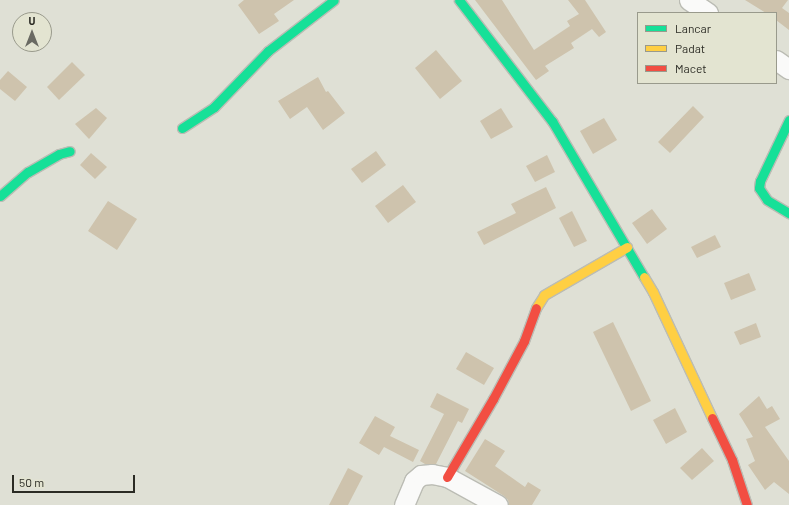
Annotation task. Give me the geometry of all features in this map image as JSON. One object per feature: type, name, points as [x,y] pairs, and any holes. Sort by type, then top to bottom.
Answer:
[{"type":"street","points":[[182,128],[214,107],[268,51],[334,0]]},
{"type":"street","points":[[459,0],[552,120],[653,292],[729,453],[747,505]]},
{"type":"street","points":[[689,0],[707,12]]},
{"type":"street","points":[[777,61],[789,69]]},
{"type":"street","points":[[789,120],[760,180],[759,188],[767,200],[789,213]]},
{"type":"street","points":[[0,196],[28,172],[70,150]]},
{"type":"street","points":[[447,477],[524,341],[537,304],[544,295],[627,247]]},
{"type":"street","points":[[404,505],[414,481],[421,475],[432,474],[447,477],[498,505]]},
{"type":"building","points":[[244,0],[294,0],[274,14],[279,21],[259,34],[238,5]]},
{"type":"building","points":[[475,0],[502,0],[534,50],[570,26],[567,21],[579,14],[568,0],[585,0],[606,32],[599,37],[592,29],[571,43],[574,48],[545,66],[549,71],[536,80]]},
{"type":"building","points":[[745,0],[788,0],[782,8],[789,13],[789,30],[777,21],[777,12],[764,12]]},
{"type":"building","points":[[436,50],[462,81],[440,99],[415,68]]},
{"type":"building","points":[[72,62],[85,75],[59,100],[47,87]]},
{"type":"building","points":[[8,71],[27,87],[15,101],[0,89],[0,80]]},
{"type":"building","points":[[318,77],[326,92],[328,91],[345,113],[323,130],[307,107],[290,119],[278,101]]},
{"type":"building","points":[[693,106],[704,117],[670,153],[658,142]]},
{"type":"building","points":[[96,108],[107,118],[89,139],[75,124]]},
{"type":"building","points":[[501,108],[513,127],[491,139],[480,121]]},
{"type":"building","points":[[604,118],[617,140],[593,154],[580,131]]},
{"type":"building","points":[[376,151],[386,165],[362,183],[351,169]]},
{"type":"building","points":[[91,153],[107,167],[95,179],[80,165]]},
{"type":"building","points":[[547,155],[555,172],[535,182],[526,166]]},
{"type":"building","points":[[403,185],[416,202],[388,223],[375,206]]},
{"type":"building","points":[[546,187],[556,208],[484,245],[477,232],[516,213],[511,204]]},
{"type":"building","points":[[108,201],[137,219],[117,250],[88,231]]},
{"type":"building","points":[[652,209],[667,229],[647,244],[632,223]]},
{"type":"building","points":[[572,211],[587,241],[574,247],[559,218]]},
{"type":"building","points":[[715,235],[721,247],[697,258],[691,247]]},
{"type":"building","points":[[749,273],[756,290],[731,300],[724,283]]},
{"type":"building","points":[[613,322],[651,401],[631,411],[593,332]]},
{"type":"building","points":[[756,323],[761,337],[740,345],[734,332]]},
{"type":"building","points":[[466,352],[494,368],[484,385],[456,369]]},
{"type":"building","points":[[437,393],[469,409],[462,423],[458,421],[436,464],[425,464],[420,461],[444,414],[430,407]]},
{"type":"building","points":[[759,396],[767,409],[772,406],[780,419],[765,427],[789,461],[789,494],[774,482],[765,490],[748,465],[755,461],[746,439],[753,437],[739,414]]},
{"type":"building","points":[[675,408],[687,432],[666,444],[653,420]]},
{"type":"building","points":[[375,416],[395,427],[390,436],[419,450],[413,462],[384,447],[379,455],[359,443]]},
{"type":"building","points":[[485,439],[505,451],[495,466],[525,487],[528,482],[541,490],[532,505],[509,505],[508,500],[504,496],[465,471]]},
{"type":"building","points":[[702,448],[714,461],[692,480],[680,468]]},
{"type":"building","points":[[348,468],[363,476],[348,505],[329,505]]},
{"type":"traffic: fast","points":[[182,128],[214,107],[268,51],[334,0]]},
{"type":"traffic: fast","points":[[459,0],[552,121],[644,277]]},
{"type":"traffic: fast","points":[[789,120],[760,181],[759,188],[767,200],[789,213]]},
{"type":"traffic: fast","points":[[0,196],[28,172],[59,154],[70,151]]},
{"type":"traffic: slow","points":[[536,308],[544,295],[627,247]]},
{"type":"traffic: slow","points":[[644,277],[653,292],[712,418]]},
{"type":"traffic: jam","points":[[447,477],[493,399],[524,341],[536,308]]},
{"type":"traffic: jam","points":[[712,418],[732,460],[747,505]]}]
